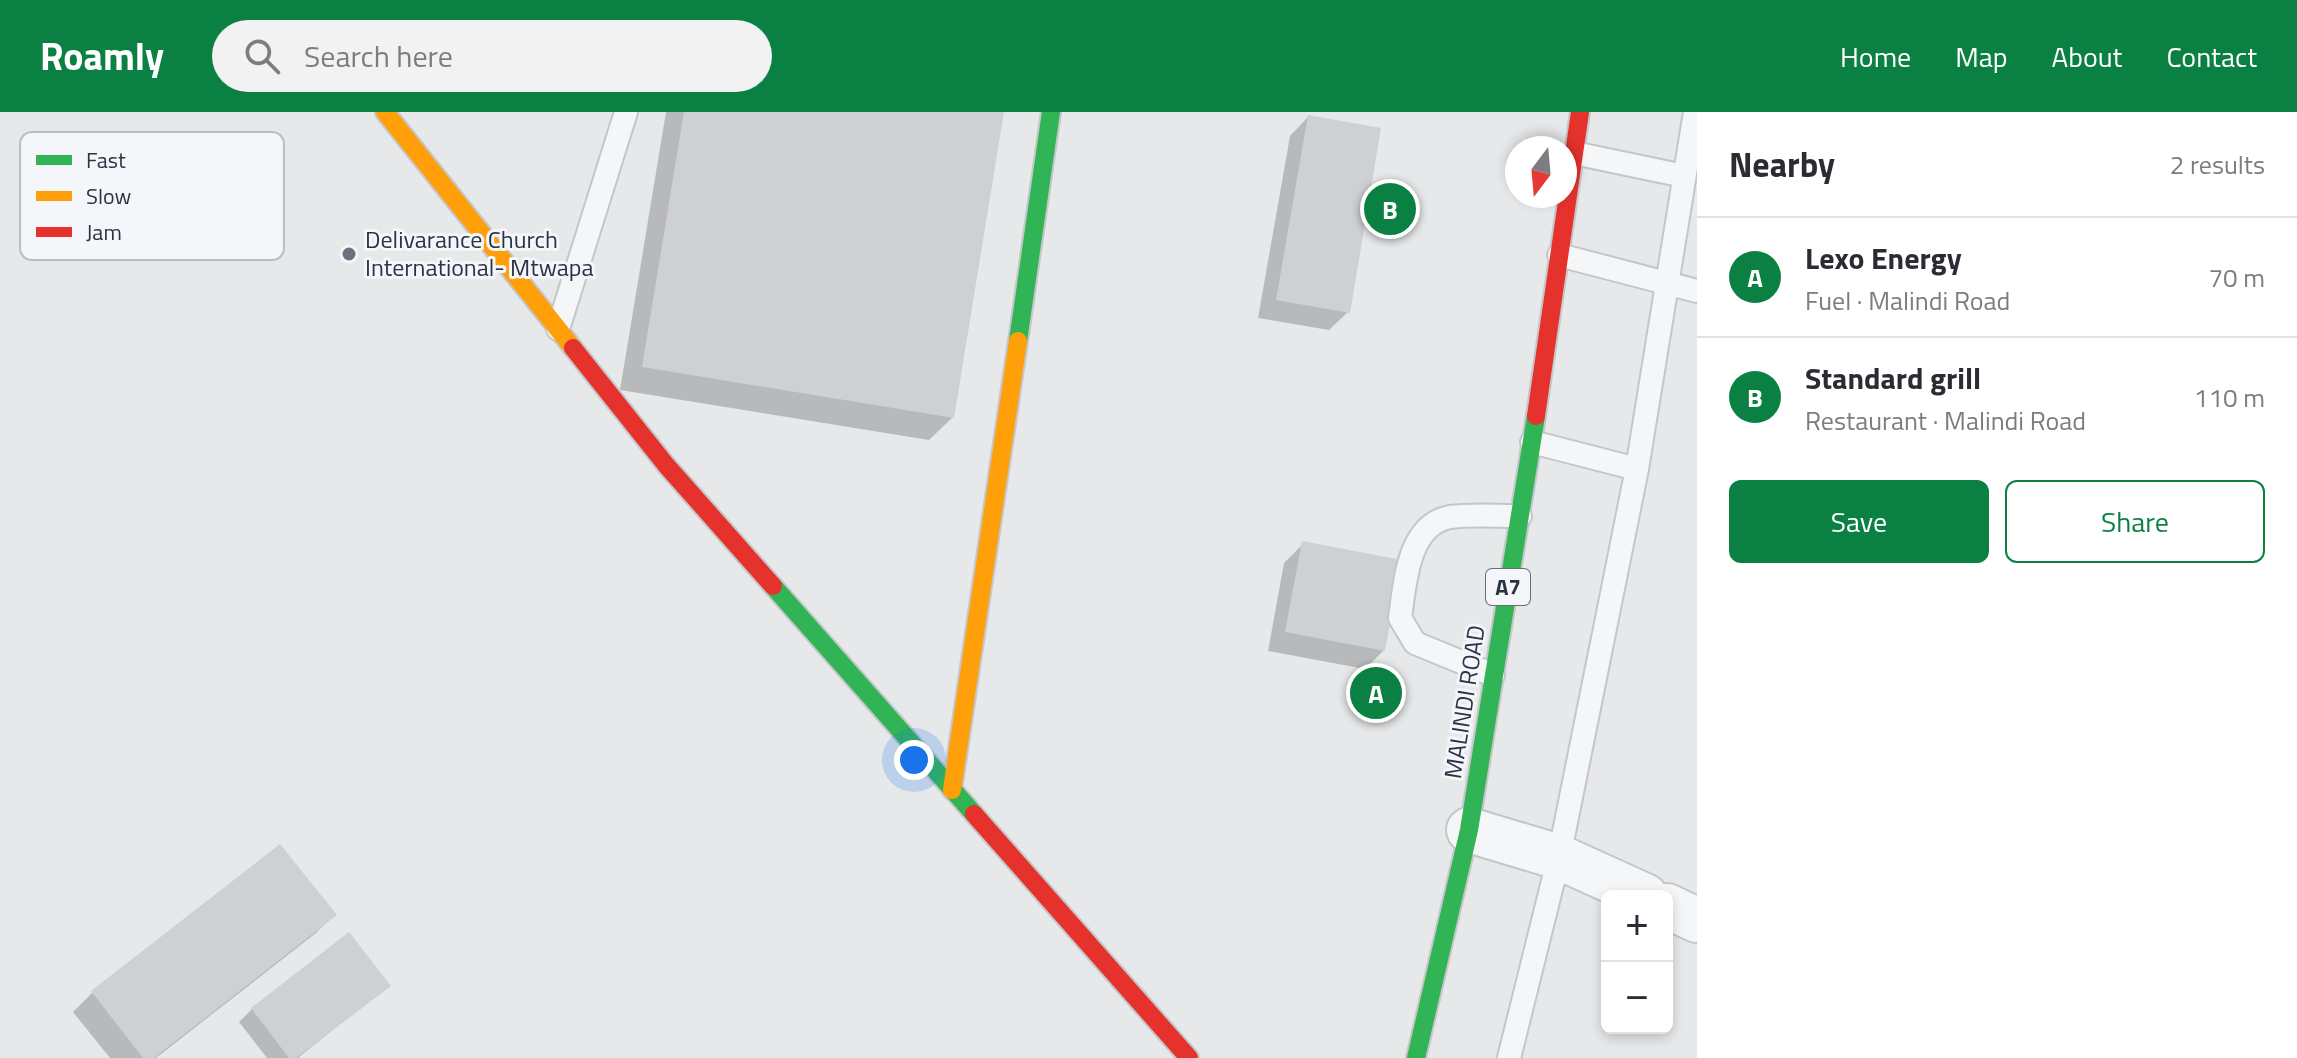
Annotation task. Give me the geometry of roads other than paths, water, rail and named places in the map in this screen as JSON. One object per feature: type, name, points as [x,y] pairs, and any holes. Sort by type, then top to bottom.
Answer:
[{"type":"main road","points":[[385,112],[666,465],[1189,1058]]},
{"type":"main road","points":[[952,790],[1051,112]]},
{"type":"main road","name":"MALINDI ROAD","points":[[1576,136],[1580,112]]},
{"type":"main road","name":"MALINDI ROAD","points":[[1416,1058],[1469,830],[1532,442],[1566,208]]},
{"type":"street","points":[[1469,830],[1559,857],[1632,890]]},
{"type":"street","points":[[1673,909],[1697,920]]},
{"type":"lane","points":[[558,329],[626,112]]},
{"type":"lane","points":[[1509,1058],[1559,857],[1637,469],[1665,280],[1695,112]]},
{"type":"lane","points":[[1577,154],[1684,176]]},
{"type":"lane","points":[[1559,255],[1665,280],[1697,291]]},
{"type":"lane","points":[[1532,442],[1637,469]]},
{"type":"lane","points":[[1493,675],[1415,643],[1400,618],[1406,573],[1419,538],[1447,517],[1520,516]]},
{"type":"place","name":"Standard grill","points":[[1390,209]]},
{"type":"place","name":"Delivarance Church International- Mtwapa","points":[[349,254]]},
{"type":"place","name":"Lexo Energy","points":[[1376,693]]}]
